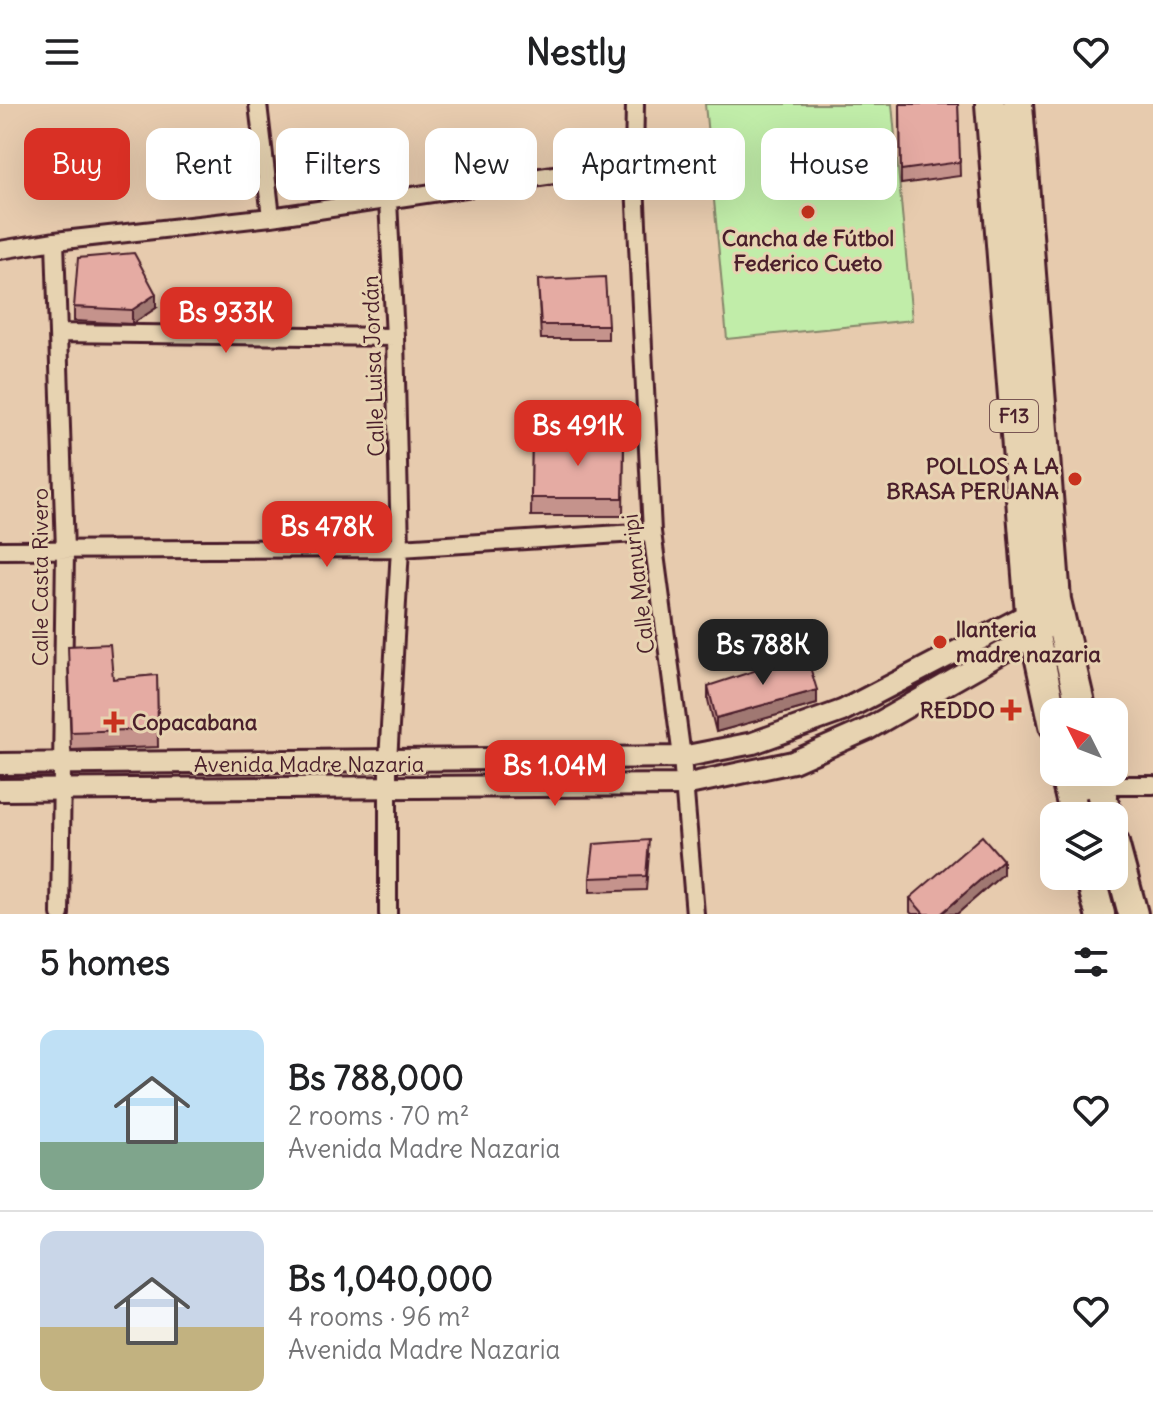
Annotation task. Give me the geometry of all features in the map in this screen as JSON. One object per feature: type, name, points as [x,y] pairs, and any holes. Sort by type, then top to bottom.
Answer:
[{"type":"highway","name":"F13","points":[[990,104],[1032,623],[1048,698]]},
{"type":"highway","name":"F13","points":[[1018,104],[1058,609],[1079,698]]},
{"type":"highway","points":[[1094,890],[1100,914]]},
{"type":"highway","points":[[1127,890],[1133,914]]},
{"type":"street","points":[[258,104],[271,217]]},
{"type":"street","name":"Calle Manuripi","points":[[635,104],[635,128]]},
{"type":"street","points":[[0,250],[271,217],[553,176]]},
{"type":"street","name":"Calle Manuripi","points":[[636,200],[652,532],[682,757],[695,914]]},
{"type":"street","name":"Calle Luisa Jordán","points":[[388,201],[400,548],[388,762],[388,914]]},
{"type":"street","name":"Calle Casta Rivero","points":[[55,241],[65,551],[60,914]]},
{"type":"street","points":[[58,333],[395,337]]},
{"type":"street","points":[[0,550],[400,548],[652,532]]},
{"type":"street","name":"Avenida Madre Nazaria","points":[[0,764],[682,757],[753,743],[842,711],[1058,609]]},
{"type":"street","name":"Avenida Madre Nazaria","points":[[0,790],[684,785],[793,762],[868,729],[1032,623]]},
{"type":"street","points":[[1128,782],[1153,785]]},
{"type":"shaded area","points":[[306,200],[351,202],[306,206]]},
{"type":"green space","name":"Cancha de Fútbol Federico Cueto","points":[[705,104],[892,104],[894,128],[761,128],[761,200],[897,200],[897,158],[912,320],[727,339],[714,200],[745,200],[745,128],[707,128]]},
{"type":"building","points":[[900,104],[958,104],[960,162],[901,170]]},
{"type":"building","points":[[134,253],[156,294],[132,310],[74,307],[78,258]]},
{"type":"building","points":[[605,277],[608,325],[541,325],[538,280]]},
{"type":"building","points":[[532,439],[624,439],[623,498],[531,498]]},
{"type":"building","name":"Copacabana","points":[[110,644],[113,679],[157,675],[158,729],[71,732],[68,646]]},
{"type":"building","points":[[806,654],[817,690],[716,718],[708,686]]},
{"type":"building","points":[[982,836],[1003,860],[941,914],[924,914],[910,898]]},
{"type":"building","points":[[649,840],[646,876],[590,878],[594,844]]},
{"type":"place","name":"Cancha de Fútbol Federico Cueto","points":[[808,212]]},
{"type":"place","name":"POLLOS A LA BRASA PERUANA","points":[[1075,479]]},
{"type":"place","name":"llanteria madre nazaria","points":[[940,642]]},
{"type":"place","name":"REDDO","points":[[1011,710]]},
{"type":"place","name":"Copacabana","points":[[114,722]]}]
